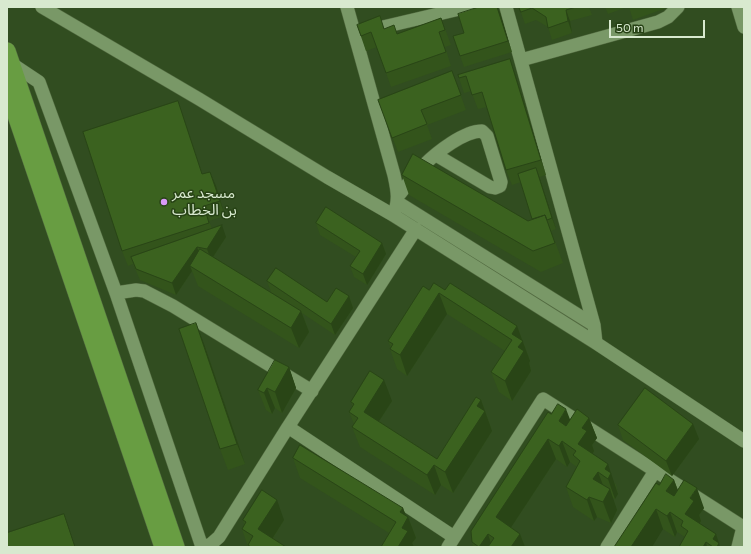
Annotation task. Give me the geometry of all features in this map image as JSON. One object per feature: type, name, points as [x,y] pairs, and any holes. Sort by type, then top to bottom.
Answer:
[{"type":"main road","points":[[9,58],[176,547]]},
{"type":"main road","points":[[7,89],[163,547]]},
{"type":"street","points":[[42,7],[199,99],[327,177],[396,204],[594,325]]},
{"type":"street","points":[[347,7],[392,168],[396,204],[416,229],[744,441]]},
{"type":"street","points":[[355,34],[468,7]]},
{"type":"street","points":[[506,7],[594,325],[596,344]]},
{"type":"street","points":[[521,60],[658,22],[668,17],[678,7]]},
{"type":"street","points":[[740,7],[744,27]]},
{"type":"street","points":[[9,58],[39,82],[116,293],[202,547],[211,544],[219,537],[416,229]]},
{"type":"street","points":[[396,204],[423,165],[436,155],[459,138],[475,131],[482,131],[487,136],[501,182],[500,186],[495,188],[490,187],[436,155]]},
{"type":"street","points":[[116,293],[136,290],[144,291],[173,306],[312,391]]},
{"type":"street","points":[[288,428],[451,542],[543,398],[742,527],[738,547]]},
{"type":"street","points":[[607,547],[655,471]]},
{"type":"building","points":[[479,7],[497,7],[508,41],[460,56],[453,36],[464,33],[458,14]]},
{"type":"building","points":[[519,7],[576,7],[566,10],[568,21],[548,28],[546,17],[532,8],[521,12]]},
{"type":"building","points":[[380,16],[384,29],[394,25],[397,34],[441,18],[445,30],[439,32],[446,52],[386,73],[371,32],[361,36],[357,25]]},
{"type":"building","points":[[510,59],[541,160],[506,170],[482,92],[472,95],[466,76],[459,78],[458,75]]},
{"type":"building","points":[[452,71],[461,95],[421,110],[427,124],[392,138],[378,100]]},
{"type":"building","name":"مسجد عمر بن الخطاب","points":[[178,101],[202,174],[210,172],[220,201],[204,206],[209,223],[122,251],[83,132]]},
{"type":"building","points":[[413,154],[528,221],[545,215],[555,243],[533,251],[402,175]]},
{"type":"building","points":[[536,168],[552,218],[547,220],[545,215],[532,219],[518,174]]},
{"type":"building","points":[[326,207],[382,243],[363,274],[350,266],[360,251],[316,223]]},
{"type":"building","points":[[222,225],[207,249],[197,247],[172,283],[136,269],[131,257]]},
{"type":"building","points":[[200,249],[301,311],[291,328],[190,266]]},
{"type":"building","points":[[276,268],[327,302],[336,288],[349,296],[331,324],[267,281]]},
{"type":"building","points":[[434,283],[445,290],[450,283],[517,326],[512,334],[523,341],[518,347],[524,351],[505,381],[491,372],[512,340],[439,293],[400,355],[390,349],[393,344],[388,341],[423,286],[429,290]]},
{"type":"building","points":[[196,323],[237,444],[220,449],[179,329]]},
{"type":"building","points":[[275,360],[289,367],[275,392],[267,388],[264,393],[258,390]]},
{"type":"building","points":[[370,371],[384,380],[364,412],[437,459],[476,397],[481,400],[477,406],[485,411],[445,472],[434,465],[427,475],[352,427],[358,418],[349,412],[354,404],[351,402]]},
{"type":"building","points":[[645,388],[693,424],[666,461],[618,425]]},
{"type":"building","points":[[558,404],[566,409],[559,421],[566,426],[577,409],[589,418],[582,428],[587,431],[578,444],[608,464],[605,469],[611,473],[608,479],[598,472],[593,479],[610,489],[603,502],[589,497],[587,500],[566,487],[580,461],[573,455],[576,451],[562,441],[559,446],[548,439],[496,517],[520,534],[511,547],[488,547],[494,538],[488,534],[479,547],[472,542],[471,531],[548,412],[551,414]]},
{"type":"building","points":[[300,445],[403,508],[400,512],[408,517],[402,528],[408,531],[398,547],[381,547],[396,522],[293,458]]},
{"type":"building","points":[[666,474],[674,480],[666,491],[674,496],[684,480],[697,488],[690,498],[694,501],[685,514],[716,534],[713,539],[719,543],[717,547],[713,547],[706,542],[703,547],[679,547],[688,531],[681,526],[683,521],[670,512],[667,516],[656,509],[631,547],[614,547],[656,483],[659,485]]},
{"type":"building","points":[[262,490],[277,500],[258,529],[286,547],[251,547],[248,545],[253,536],[242,529],[246,522],[243,520]]},
{"type":"building","points":[[64,514],[75,547],[7,547],[7,533]]},
{"type":"place","name":"مسجد عمر بن الخطاب","points":[[164,202]]}]
